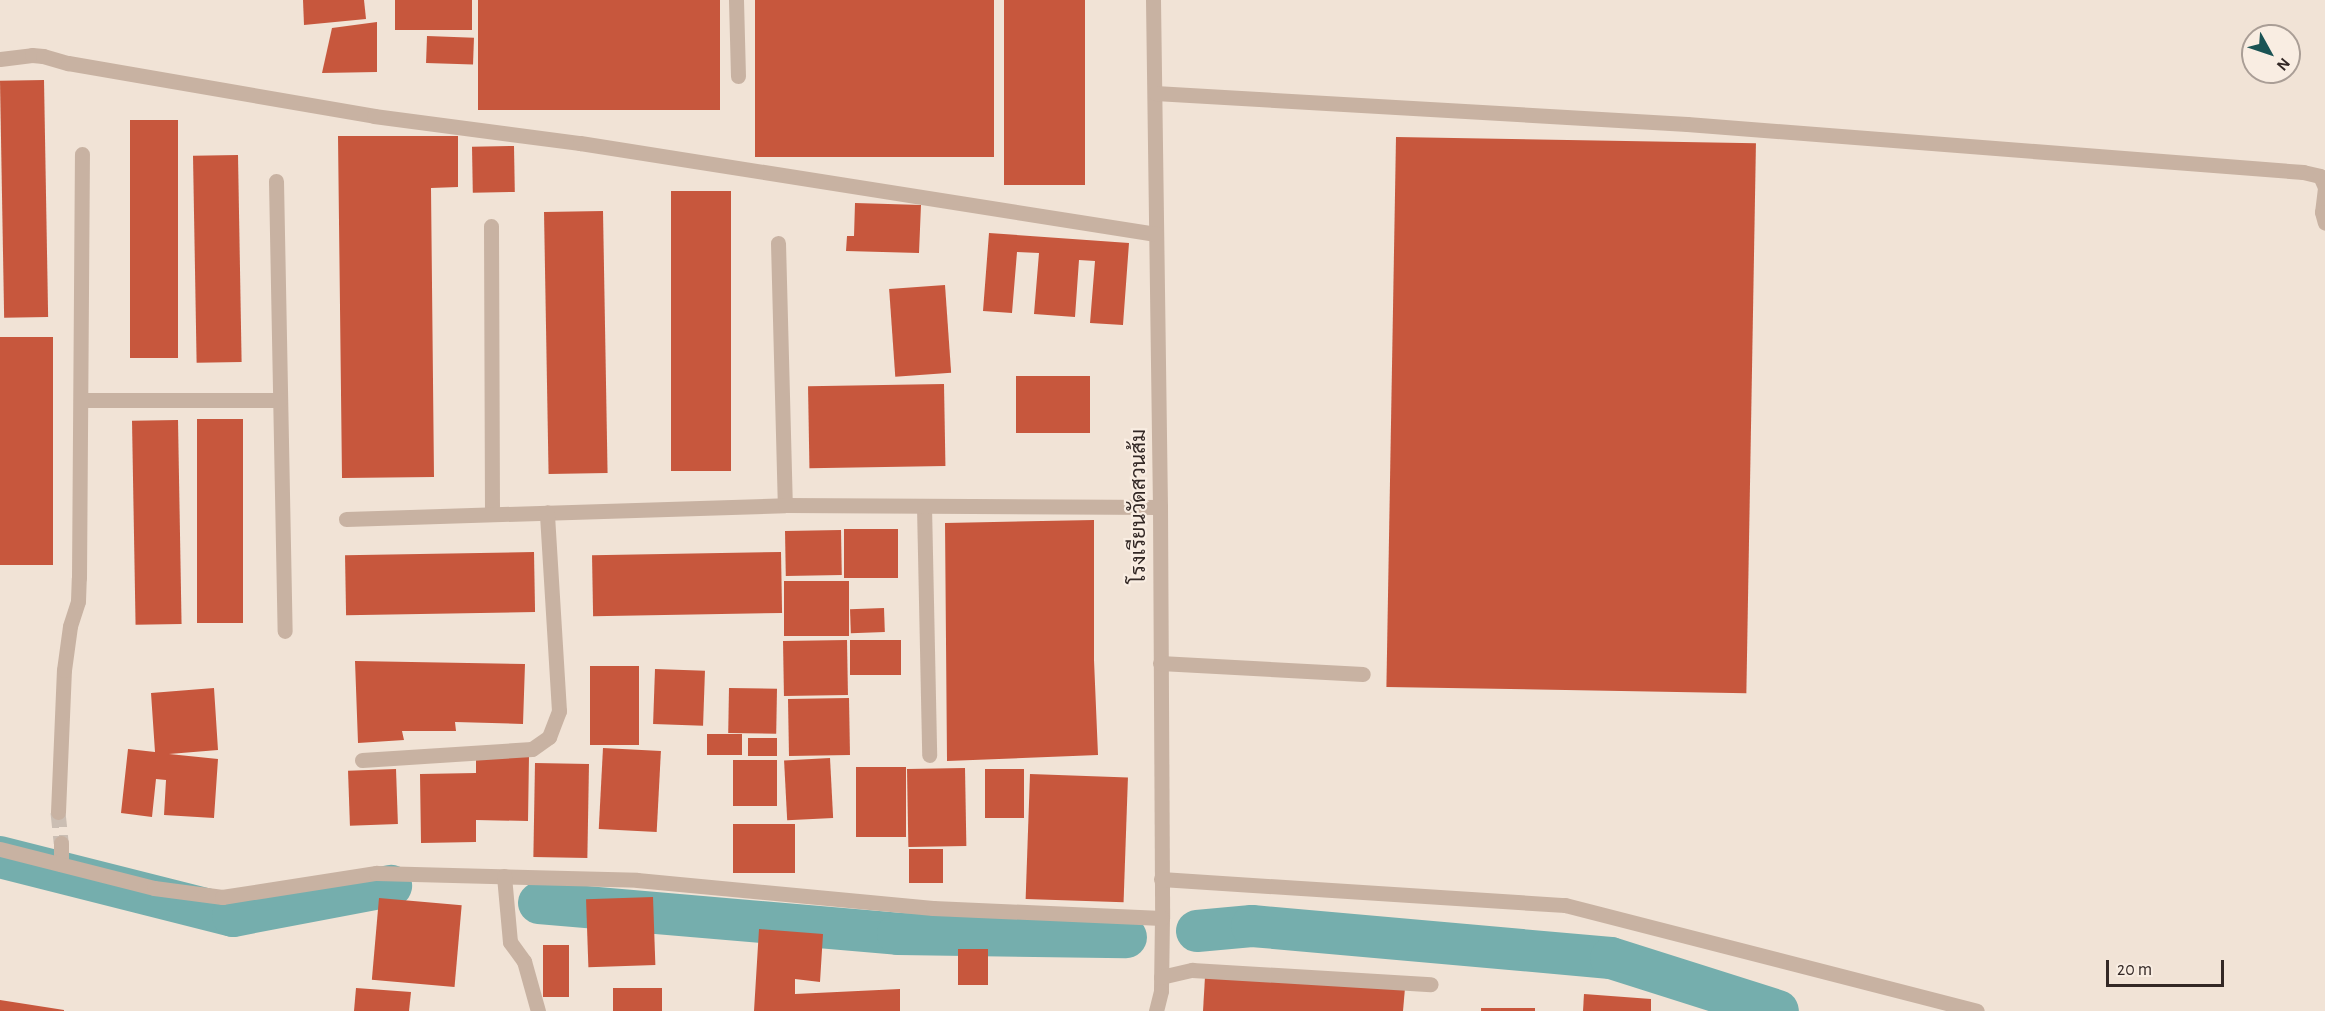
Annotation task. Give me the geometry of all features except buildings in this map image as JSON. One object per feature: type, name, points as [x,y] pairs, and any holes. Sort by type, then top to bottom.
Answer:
[{"type":"street","points":[[736,0],[738,76]]},
{"type":"street","name":"โรงเรียนวัดสวนส้ม","points":[[1153,0],[1160,507],[1162,918],[1161,991],[1155,1011]]},
{"type":"street","points":[[0,59],[43,56],[68,63],[374,116],[580,143],[1156,234]]},
{"type":"street","points":[[1155,93],[1687,124],[2303,172],[2320,176],[2325,188],[2322,212],[2325,223]]},
{"type":"street","points":[[58,812],[64,670],[70,626],[78,601],[79,578],[82,154]]},
{"type":"street","points":[[276,181],[285,631]]},
{"type":"street","points":[[491,226],[492,514]]},
{"type":"street","points":[[778,243],[785,504]]},
{"type":"street","points":[[81,400],[280,400]]},
{"type":"street","points":[[346,519],[785,504],[1160,507]]},
{"type":"street","points":[[924,506],[929,756]]},
{"type":"street","points":[[362,760],[532,749],[549,736],[559,711],[548,512]]},
{"type":"street","points":[[1160,663],[1363,674]]},
{"type":"street","points":[[61,843],[62,864]]},
{"type":"street","points":[[0,849],[154,888],[222,897],[376,873],[637,880],[933,908],[1162,918]]},
{"type":"street","points":[[504,876],[510,942],[524,961],[538,1011]]},
{"type":"street","points":[[1161,879],[1565,905],[1977,1011]]},
{"type":"street","points":[[1161,977],[1192,970],[1431,984]]},
{"type":"waterway","points":[[0,857],[233,916],[391,886]]},
{"type":"waterway","points":[[539,903],[898,934],[1126,937]]},
{"type":"waterway","points":[[1197,931],[1252,926],[1611,958],[1778,1011]]},
{"type":"tunnel","points":[[58,812],[61,843]]}]
